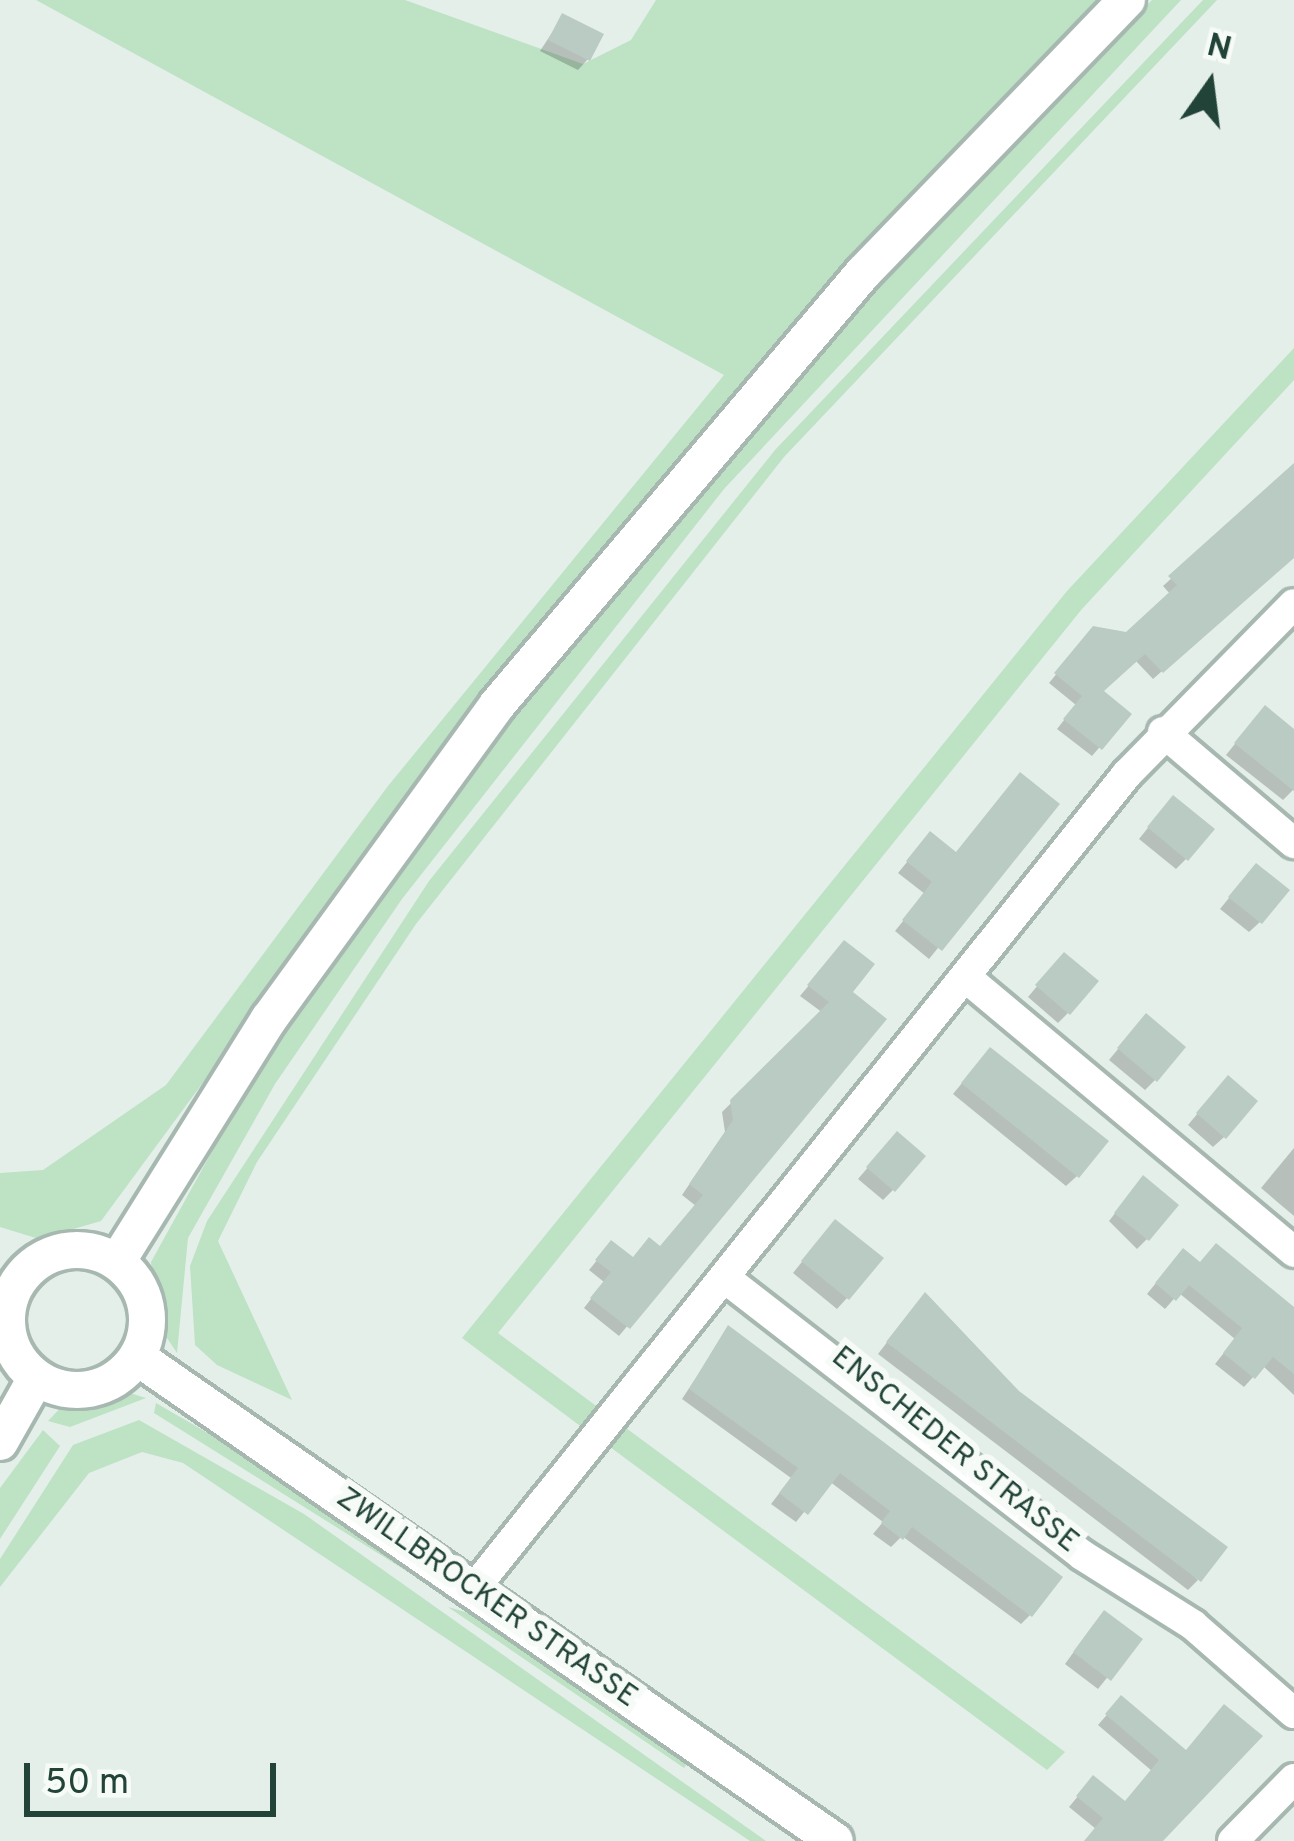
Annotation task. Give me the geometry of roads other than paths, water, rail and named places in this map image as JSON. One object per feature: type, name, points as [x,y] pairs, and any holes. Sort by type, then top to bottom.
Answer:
[{"type":"main road","points":[[116,1262],[269,1018],[497,705],[863,273],[1127,0]]},
{"type":"main road","points":[[57,1252],[116,1262],[147,1316],[137,1357],[80,1390],[36,1378],[7,1329],[12,1267],[57,1252]]},
{"type":"main road","name":"ZWILLBROCKER STRASSE","points":[[137,1357],[835,1841]]},
{"type":"main road","points":[[0,1442],[36,1378]]},
{"type":"street","points":[[473,1590],[969,980],[1163,732],[1294,604]]},
{"type":"street","points":[[1163,732],[1294,843]]},
{"type":"street","points":[[969,980],[1294,1252]]},
{"type":"street","name":"ENSCHEDER STRASSE","points":[[725,1278],[951,1442],[1082,1555],[1193,1625],[1294,1713]]},
{"type":"street","points":[[1233,1841],[1294,1779]]}]
